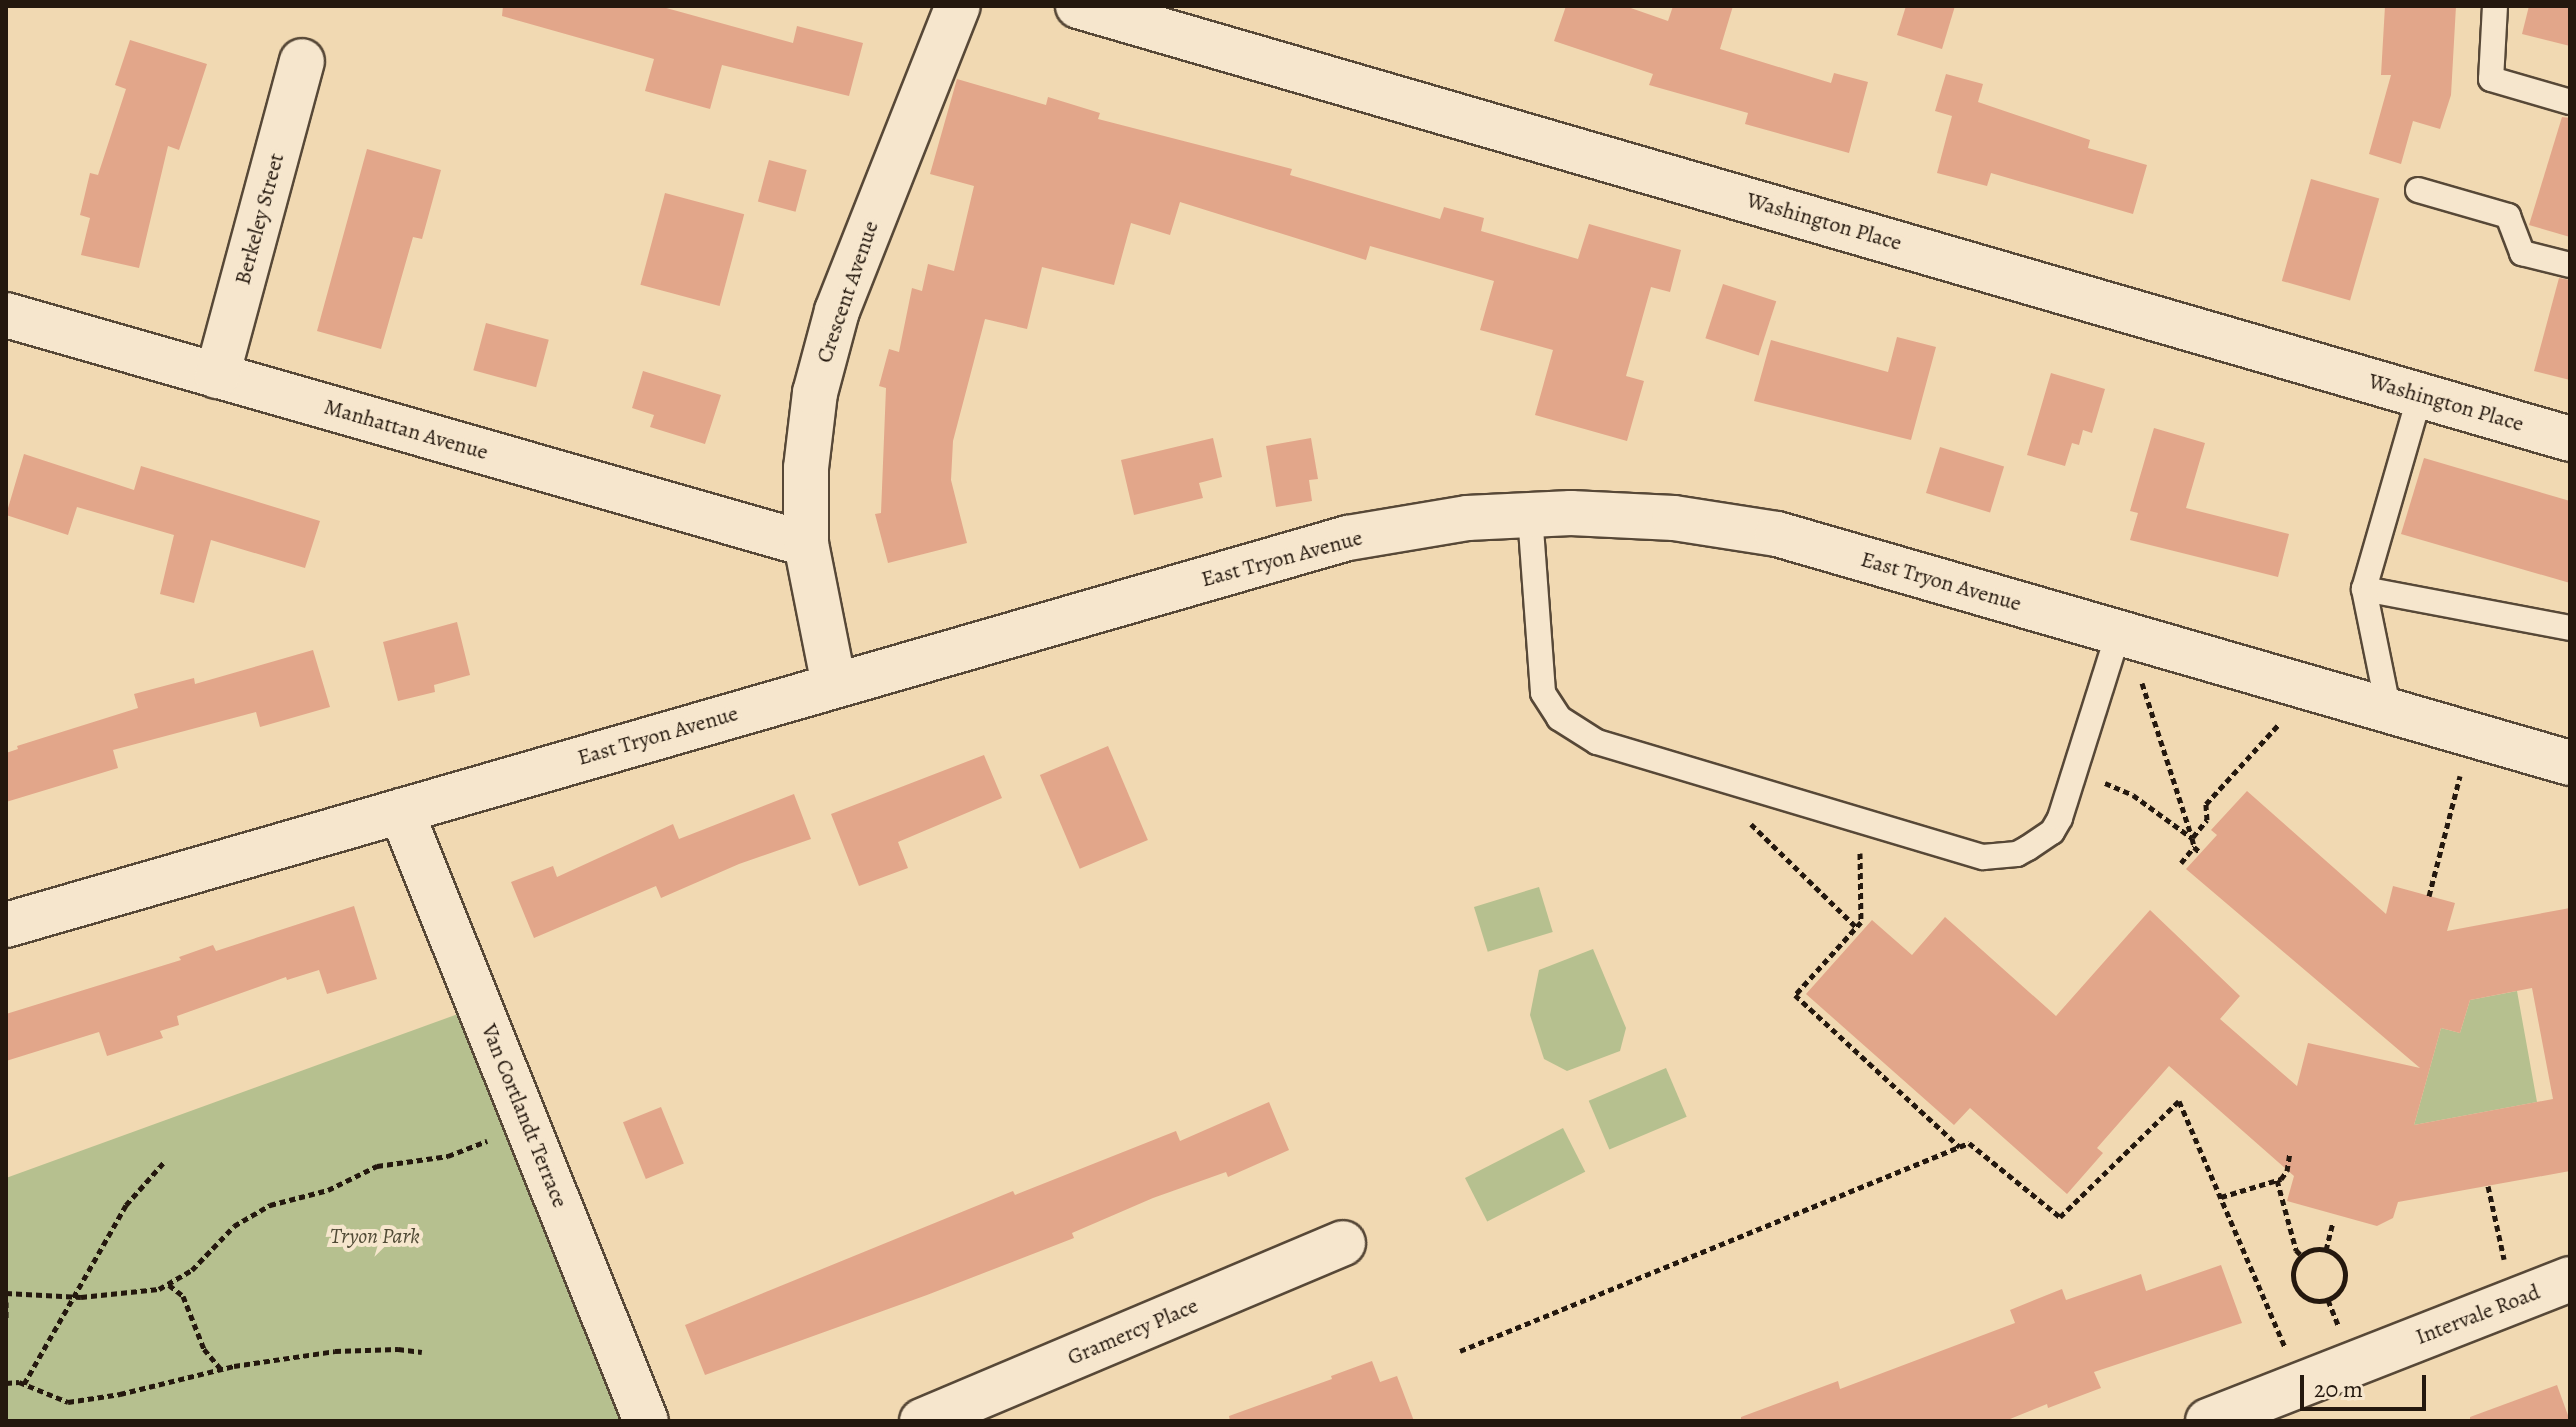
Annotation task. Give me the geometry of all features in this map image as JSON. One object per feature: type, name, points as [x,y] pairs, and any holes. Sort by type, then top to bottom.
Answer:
[{"type":"street","name":"Crescent Avenue","points":[[834,685],[806,544],[806,468],[815,393],[837,311],[958,6]]},
{"type":"street","name":"Washington Place","points":[[1078,6],[2570,439]]},
{"type":"street","name":"Berkeley Street","points":[[217,376],[302,61]]},
{"type":"street","name":"Manhattan Avenue","points":[[6,315],[806,544]]},
{"type":"street","name":"East Tryon Avenue","points":[[6,925],[1348,538],[1467,518],[1571,513],[1674,518],[1777,534],[2570,763]]},
{"type":"street","name":"Van Cortlandt Terrace","points":[[401,811],[646,1421]]},
{"type":"street","name":"Gramercy Place","points":[[922,1421],[1343,1243]]},
{"type":"street","name":"Intervale Road","points":[[2208,1421],[2570,1279]]},
{"type":"lane","points":[[2495,6],[2491,79],[2570,102]]},
{"type":"lane","points":[[2418,190],[2508,216],[2522,253],[2570,265]]},
{"type":"lane","points":[[2389,712],[2364,589],[2420,395]]},
{"type":"lane","points":[[1530,515],[1543,693],[1559,718],[1597,742],[1983,857],[2017,854],[2052,832],[2060,818],[2122,635]]},
{"type":"lane","points":[[2364,589],[2570,628]]},
{"type":"path","points":[[2122,635],[2194,847],[2201,853]]},
{"type":"path","points":[[2192,838],[2207,820],[2206,804],[2310,689]]},
{"type":"path","points":[[2429,896],[2470,736]]},
{"type":"path","points":[[2075,770],[2133,795],[2192,838]]},
{"type":"path","points":[[1742,816],[1856,927]]},
{"type":"path","points":[[1860,820],[1861,922],[1795,995],[1960,1147]]},
{"type":"path","points":[[2181,863],[2194,847]]},
{"type":"path","points":[[1460,1351],[1969,1143],[2060,1217],[2179,1101],[2301,1384]]},
{"type":"path","points":[[6,1293],[72,1297],[123,1294],[169,1285],[192,1270],[234,1226],[270,1205],[328,1190],[377,1166],[448,1156],[528,1125]]},
{"type":"path","points":[[2221,1197],[2277,1180],[2287,1171],[2290,1152]]},
{"type":"path","points":[[24,1384],[126,1205],[164,1162]]},
{"type":"path","points":[[2277,1180],[2296,1250],[2302,1256]]},
{"type":"path","points":[[2488,1186],[2514,1301]]},
{"type":"path","points":[[2326,1250],[2333,1222]]},
{"type":"path","points":[[2326,1250],[2339,1259],[2345,1274],[2341,1290],[2328,1300],[2310,1300],[2296,1288],[2293,1271],[2302,1256],[2326,1250]]},
{"type":"path","points":[[169,1285],[183,1296],[204,1349],[220,1369]]},
{"type":"path","points":[[6,1302],[6,1318]]},
{"type":"path","points":[[6,1383],[24,1384],[68,1402],[120,1394],[220,1369],[335,1351],[398,1349],[422,1352]]},
{"type":"green space","points":[[1539,887],[1553,932],[1488,952],[1474,907]]},
{"type":"green space","points":[[1593,949],[1626,1028],[1620,1051],[1567,1071],[1544,1059],[1530,1015],[1539,970]]},
{"type":"green space","points":[[2517,991],[2537,1102],[2414,1125],[2441,1028],[2460,1033],[2470,1000]]},
{"type":"green space","name":"Tryon Park","points":[[480,1006],[646,1421],[6,1421],[6,1178]]},
{"type":"green space","points":[[1666,1068],[1687,1117],[1609,1150],[1589,1101]]},
{"type":"green space","points":[[1563,1128],[1585,1172],[1487,1222],[1465,1178]]},
{"type":"building","points":[[503,6],[659,6],[793,43],[797,26],[863,43],[849,96],[722,65],[710,109],[645,91],[654,59],[502,16]]},
{"type":"building","points":[[1566,6],[1625,6],[1668,21],[1673,6],[1733,6],[1720,49],[1831,83],[1834,73],[1868,82],[1849,153],[1745,124],[1748,113],[1649,85],[1653,74],[1554,41]]},
{"type":"building","points":[[1906,6],[1955,6],[1942,49],[1897,35]]},
{"type":"building","points":[[2385,6],[2456,6],[2451,95],[2440,129],[2413,121],[2401,164],[2369,154],[2391,75],[2381,75]]},
{"type":"building","points":[[2529,6],[2570,6],[2570,46],[2522,34]]},
{"type":"building","points":[[130,40],[207,64],[179,150],[168,146],[139,268],[81,255],[90,218],[80,215],[90,173],[98,175],[126,89],[115,85]]},
{"type":"building","points":[[1946,74],[1983,84],[1978,102],[2090,140],[2088,148],[2147,165],[2133,214],[1991,173],[1987,186],[1937,173],[1952,116],[1935,111]]},
{"type":"building","points":[[957,79],[1046,105],[1048,97],[1100,113],[1098,119],[1292,169],[1290,175],[1440,219],[1444,207],[1484,218],[1481,231],[1578,259],[1589,224],[1681,250],[1670,292],[1651,287],[1626,376],[1644,381],[1627,441],[1535,415],[1553,350],[1480,330],[1494,281],[1370,246],[1366,260],[1180,202],[1170,235],[1131,223],[1114,285],[1042,267],[1027,329],[985,319],[953,441],[951,480],[967,543],[888,563],[875,514],[881,513],[886,388],[879,386],[889,349],[899,352],[912,288],[922,291],[928,264],[954,271],[974,186],[930,174]]},
{"type":"building","points":[[2562,117],[2570,118],[2570,237],[2529,225]]},
{"type":"building","points":[[367,149],[441,170],[422,239],[413,237],[381,349],[317,331]]},
{"type":"building","points":[[769,160],[807,170],[796,212],[758,202]]},
{"type":"building","points":[[2311,179],[2379,199],[2350,300],[2282,281]]},
{"type":"building","points":[[665,193],[744,214],[720,306],[640,285]]},
{"type":"building","points":[[2559,278],[2570,280],[2570,380],[2534,371]]},
{"type":"building","points":[[1723,284],[1776,301],[1759,356],[1705,338]]},
{"type":"building","points":[[486,323],[549,340],[536,387],[473,370]]},
{"type":"building","points":[[1897,337],[1936,347],[1911,440],[1754,401],[1771,340],[1888,372]]},
{"type":"building","points":[[643,371],[721,395],[705,444],[650,427],[654,415],[632,408]]},
{"type":"building","points":[[2051,373],[2105,389],[2092,433],[2083,430],[2079,445],[2072,443],[2065,466],[2027,455]]},
{"type":"building","points":[[2154,428],[2205,443],[2186,508],[2289,534],[2278,577],[2130,540],[2138,513],[2130,511]]},
{"type":"building","points":[[1213,438],[1222,477],[1199,483],[1203,498],[1134,515],[1121,460]]},
{"type":"building","points":[[1311,438],[1318,479],[1309,480],[1312,501],[1276,507],[1266,446]]},
{"type":"building","points":[[1940,447],[2004,467],[1990,512],[1926,493]]},
{"type":"building","points":[[24,454],[134,490],[141,466],[320,521],[305,568],[211,540],[194,603],[160,594],[174,535],[77,507],[68,535],[6,515]]},
{"type":"building","points":[[2424,458],[2570,501],[2570,583],[2401,534]]},
{"type":"building","points":[[457,622],[470,675],[434,685],[435,692],[398,701],[383,642]]},
{"type":"building","points":[[313,650],[330,707],[260,727],[256,712],[113,750],[118,768],[6,802],[6,753],[18,749],[17,746],[138,708],[134,694],[194,678],[195,684]]},
{"type":"building","points":[[1108,746],[1148,840],[1080,869],[1040,775]]},
{"type":"building","points":[[984,755],[1002,798],[898,842],[908,868],[859,886],[831,814]]},
{"type":"building","points":[[2247,791],[2386,914],[2393,886],[2455,903],[2447,931],[2570,908],[2570,1171],[2398,1202],[2393,1218],[2377,1226],[2287,1201],[2294,1176],[2169,1066],[2097,1148],[2103,1153],[2067,1194],[1970,1108],[1954,1125],[1806,994],[1872,920],[1912,955],[1945,917],[2056,1016],[2150,910],[2240,996],[2220,1019],[2297,1086],[2308,1043],[2420,1068],[2186,869],[2217,835],[2211,830]],"holes":[[[2532,988],[2553,1099],[2414,1125],[2441,1028],[2460,1033],[2470,1000]]]},
{"type":"building","points":[[794,794],[811,839],[739,864],[661,898],[656,886],[534,938],[511,882],[553,866],[557,877],[673,824],[679,839]]},
{"type":"building","points":[[354,906],[377,979],[327,994],[319,970],[287,980],[286,977],[177,1016],[179,1025],[160,1031],[163,1038],[107,1056],[99,1032],[6,1061],[6,1014],[181,960],[179,957],[213,945],[216,951]]},
{"type":"building","points":[[1269,1102],[1289,1150],[1228,1177],[1226,1172],[1153,1198],[1072,1233],[1074,1238],[927,1295],[705,1375],[685,1325],[1013,1191],[1015,1195],[1176,1131],[1180,1141]]},
{"type":"building","points":[[661,1107],[684,1164],[646,1179],[623,1122]]},
{"type":"building","points":[[2221,1265],[2242,1323],[2094,1372],[2101,1388],[2048,1408],[2047,1404],[2005,1421],[1741,1421],[1741,1417],[1838,1381],[1840,1389],[2015,1323],[2010,1310],[2062,1289],[2066,1300],[2141,1274],[2146,1291]]},
{"type":"building","points":[[1372,1361],[1380,1382],[1397,1376],[1414,1421],[1230,1421],[1229,1416],[1332,1379],[1331,1376]]},
{"type":"building","points":[[2557,1385],[2570,1421],[2470,1421],[2470,1417]]}]
